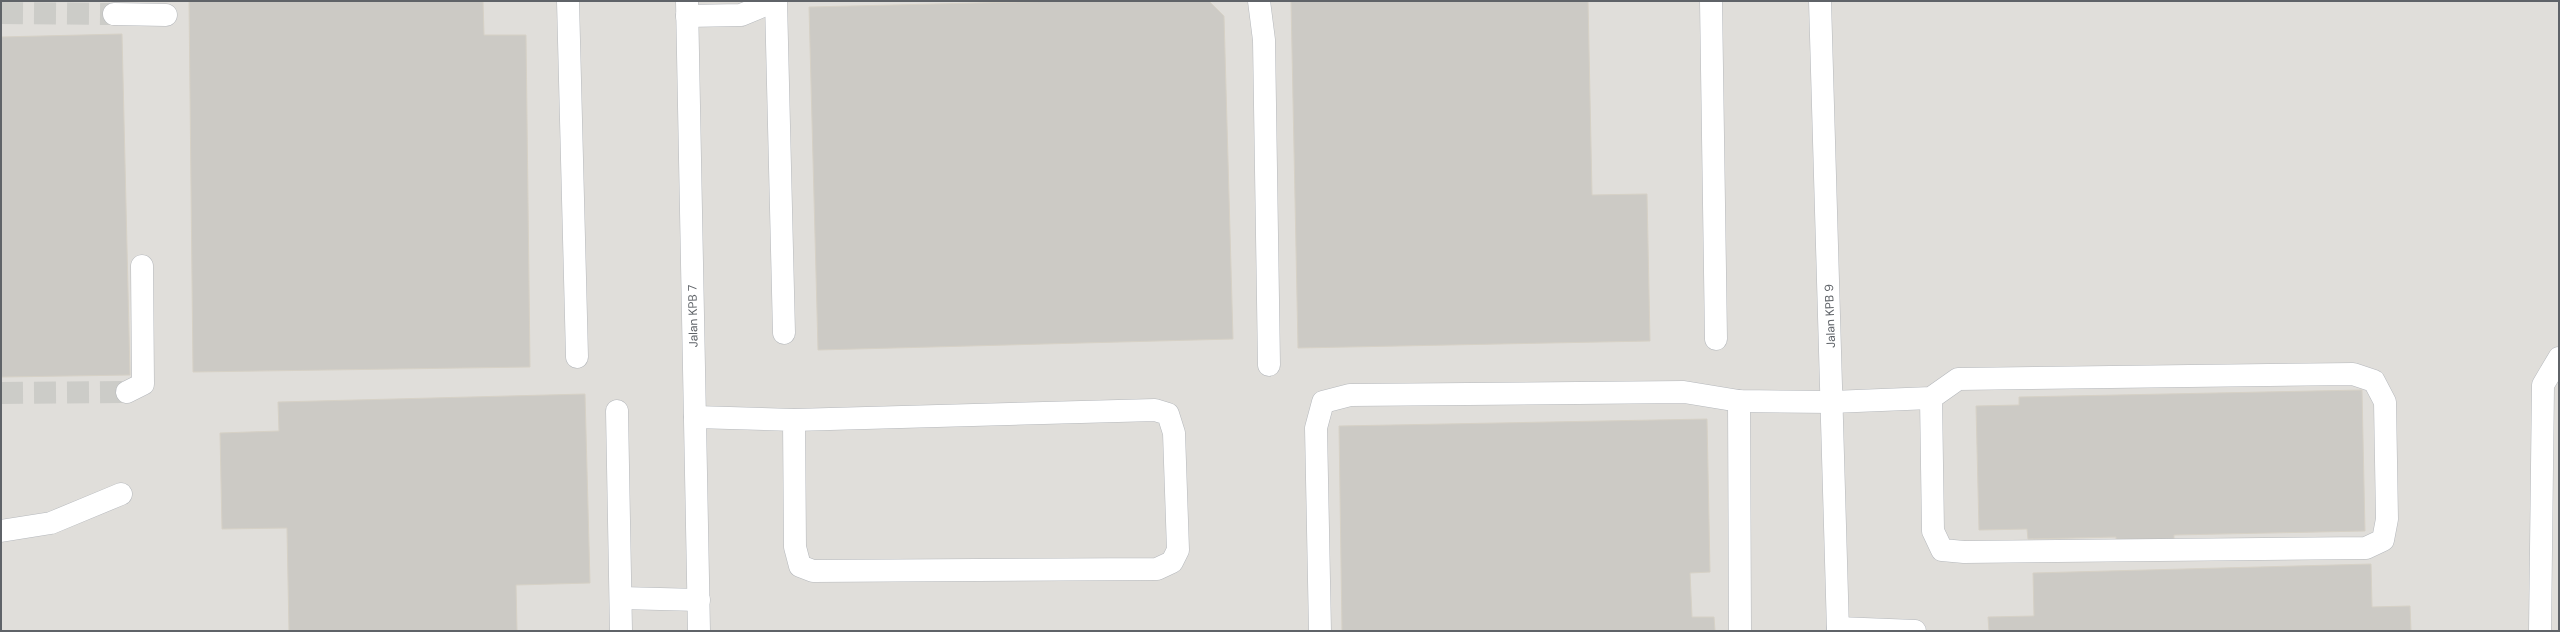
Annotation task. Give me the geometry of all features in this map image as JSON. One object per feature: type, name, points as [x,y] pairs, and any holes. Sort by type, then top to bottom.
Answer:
[{"type":"street","points":[[568,1],[577,357]]},
{"type":"street","points":[[687,9],[741,15],[776,1],[784,333]]},
{"type":"street","points":[[1259,1],[1264,40],[1269,365]]},
{"type":"street","points":[[1711,1],[1716,339]]},
{"type":"street","name":"Jalan KPB 9","points":[[1820,1],[1838,630]]},
{"type":"street","name":"Jalan KPB 7","points":[[687,9],[699,631]]},
{"type":"street","points":[[114,14],[166,15]]},
{"type":"street","points":[[127,392],[143,384],[142,266]]},
{"type":"street","points":[[2540,631],[2543,385],[2559,358]]},
{"type":"street","points":[[1320,631],[1316,428],[1323,402],[1350,395],[1684,392],[1739,401],[1832,402],[1932,398],[1958,379],[2353,374],[2374,381],[2385,402],[2387,519],[2382,540],[2366,548],[1964,552],[1942,550],[1933,531],[1932,398]]},
{"type":"street","points":[[1739,401],[1740,631]]},
{"type":"street","points":[[695,417],[794,420],[1155,410],[1168,414],[1174,434],[1178,550],[1172,562],[1157,569],[813,571],[800,566],[796,546],[794,420]]},
{"type":"street","points":[[617,412],[621,631]]},
{"type":"street","points":[[1,530],[51,523],[121,494]]},
{"type":"street","points":[[621,598],[699,600]]},
{"type":"street","points":[[1838,630],[1915,631]]},
{"type":"shaded area","points":[[1,1],[2559,1],[2559,631],[1,631]]},
{"type":"building","points":[[189,1],[483,1],[484,35],[526,35],[530,367],[193,372]]},
{"type":"building","points":[[1061,1],[1209,1],[1224,16],[1233,339],[818,350],[809,7]]},
{"type":"building","points":[[1291,1],[1588,1],[1592,195],[1647,194],[1650,341],[1298,348]]},
{"type":"building","points":[[122,34],[130,375],[1,377],[1,37]]},
{"type":"building","points":[[2362,390],[2365,531],[2174,535],[2174,544],[2116,545],[2116,537],[2028,539],[2027,529],[1979,530],[1976,406],[2019,405],[2019,397]]},
{"type":"building","points":[[585,394],[590,583],[516,585],[517,631],[289,631],[287,528],[222,529],[220,433],[279,431],[278,402]]},
{"type":"building","points":[[1707,419],[1710,572],[1690,573],[1692,617],[1714,617],[1715,631],[1342,631],[1339,426]]},
{"type":"building","points":[[2371,564],[2372,607],[2410,606],[2411,631],[1989,631],[1988,617],[2034,616],[2033,573]]},
{"type":"tunnel","points":[[1,13],[114,14]]},
{"type":"tunnel","points":[[1,393],[127,392]]}]
